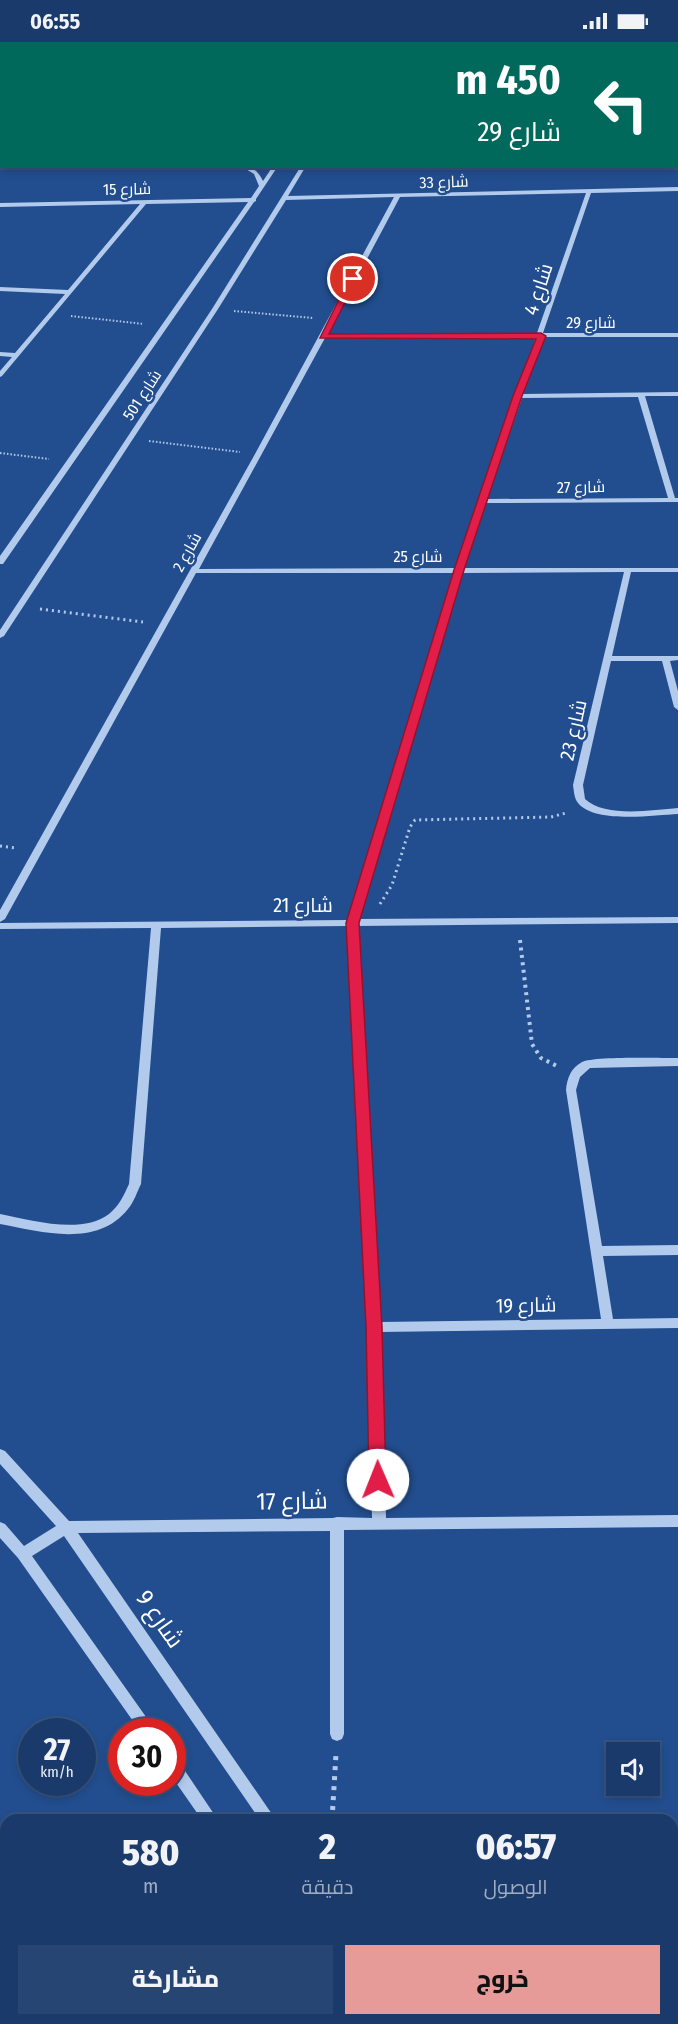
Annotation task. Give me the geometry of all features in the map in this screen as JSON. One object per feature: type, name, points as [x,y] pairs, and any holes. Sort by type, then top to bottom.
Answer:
[{"type":"street","points":[[247,168],[256,173],[262,186]]},
{"type":"street","name":"شارع 501","points":[[0,562],[275,168]]},
{"type":"street","name":"شارع 501","points":[[0,636],[215,309],[302,169]]},
{"type":"street","name":"شارع 33","points":[[283,198],[678,189]]},
{"type":"street","name":"شارع 4","points":[[379,1523],[374,1327],[352,923],[459,570],[589,191]]},
{"type":"street","name":"شارع 2","points":[[0,919],[259,454],[397,197]]},
{"type":"street","name":"شارع 15","points":[[0,205],[254,200]]},
{"type":"street","points":[[0,375],[144,203]]},
{"type":"street","points":[[0,289],[69,292]]},
{"type":"street","name":"شارع 29","points":[[323,336],[678,335]]},
{"type":"street","points":[[0,354],[15,355]]},
{"type":"street","points":[[517,396],[678,394]]},
{"type":"street","points":[[641,395],[675,500]]},
{"type":"street","name":"شارع 27","points":[[484,501],[675,500]]},
{"type":"street","name":"شارع 23","points":[[583,803],[579,796],[578,785],[628,570]]},
{"type":"street","name":"شارع 25","points":[[194,571],[678,570]]},
{"type":"street","points":[[665,658],[678,707]]},
{"type":"street","points":[[608,659],[678,658]]},
{"type":"street","points":[[583,803],[607,813],[678,811]]},
{"type":"street","name":"شارع 21","points":[[0,926],[678,920]]},
{"type":"street","points":[[0,1219],[76,1230],[94,1227],[110,1220],[124,1209],[135,1184],[156,924]]},
{"type":"street","points":[[608,1324],[571,1090],[572,1078],[577,1070],[588,1064],[678,1062]]},
{"type":"street","points":[[597,1251],[678,1250]]},
{"type":"street","name":"شارع 19","points":[[374,1327],[678,1323]]},
{"type":"street","name":"شارع 9","points":[[0,1455],[66,1527],[265,1814]]},
{"type":"street","name":"شارع 17","points":[[66,1527],[678,1521]]},
{"type":"street","points":[[337,1523],[337,1734]]},
{"type":"street","points":[[23,1554],[66,1527]]},
{"type":"street","points":[[0,1528],[23,1554],[140,1718]]},
{"type":"street","points":[[186,1784],[207,1814]]},
{"type":"path","points":[[11,170],[76,168]]},
{"type":"path","points":[[215,309],[331,320]]},
{"type":"path","points":[[53,314],[165,327]]},
{"type":"path","points":[[129,439],[259,454]]},
{"type":"path","points":[[0,453],[71,461]]},
{"type":"path","points":[[19,607],[164,624]]},
{"type":"path","points":[[352,923],[379,906],[388,895],[410,827],[415,820],[551,817],[571,812],[583,803]]},
{"type":"path","points":[[518,922],[532,1044],[541,1058],[555,1066],[577,1070]]},
{"type":"path","points":[[332,1814],[337,1734]]},
{"type":"route","points":[[353,279],[323,336],[541,336],[517,396],[484,501],[459,570],[352,923],[374,1327],[378,1480]]}]
